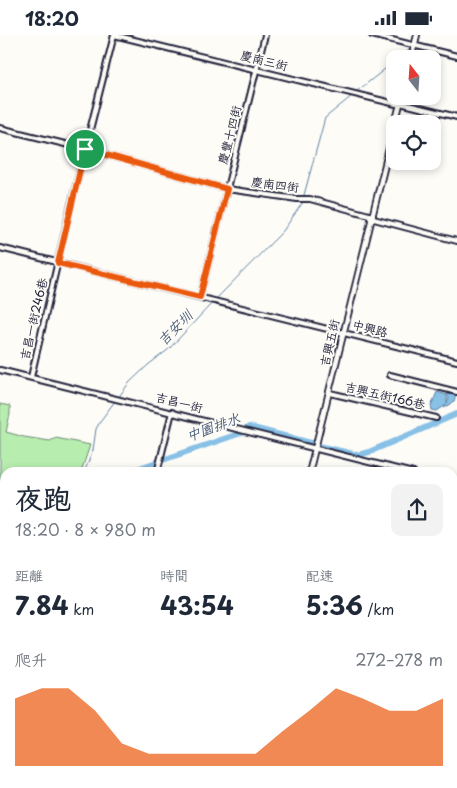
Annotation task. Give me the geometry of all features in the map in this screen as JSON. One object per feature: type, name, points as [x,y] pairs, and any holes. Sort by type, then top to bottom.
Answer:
[{"type":"street","name":"慶南三街","points":[[114,35],[386,101]]},
{"type":"street","name":"吉昌一街246巷","points":[[31,377],[114,35]]},
{"type":"street","name":"慶豐十四街","points":[[200,297],[265,35]]},
{"type":"street","points":[[372,35],[457,56]]},
{"type":"street","points":[[413,50],[417,35]]},
{"type":"street","points":[[408,105],[457,117]]},
{"type":"street","name":"慶南四街","points":[[0,128],[85,149],[227,189],[297,199],[310,199],[457,241]]},
{"type":"street","name":"吉興五街","points":[[310,467],[386,160]]},
{"type":"street","points":[[0,249],[200,297]]},
{"type":"street","name":"中興路","points":[[200,297],[457,361]]},
{"type":"street","points":[[0,370],[31,377]]},
{"type":"street","points":[[390,375],[457,392]]},
{"type":"street","name":"吉昌一街","points":[[31,377],[389,467]]},
{"type":"street","name":"吉興五街166巷","points":[[330,393],[436,418]]},
{"type":"street","points":[[158,467],[172,412]]},
{"type":"green space","points":[[0,404],[10,406],[6,432],[24,437],[50,441],[56,438],[90,445],[83,467],[0,467]]},
{"type":"water","points":[[437,392],[447,395],[447,404],[449,398],[447,394],[455,395],[455,400],[444,408],[446,405],[437,411],[432,410],[431,406]]},
{"type":"waterway","points":[[356,92],[386,68]]},
{"type":"waterway","points":[[304,195],[325,118],[353,95]]},
{"type":"waterway","name":"吉安圳","points":[[216,299],[283,231],[303,202],[309,201],[327,206]]},
{"type":"waterway","points":[[381,219],[457,238]]},
{"type":"waterway","name":"吉安圳","points":[[118,398],[129,383],[169,349],[213,302]]},
{"type":"waterway","name":"吉安圳","points":[[86,467],[93,450],[96,429],[115,401]]},
{"type":"waterway","name":"中園排水","points":[[319,446],[358,455],[457,414]]},
{"type":"waterway","name":"中園排水","points":[[142,467],[241,433],[249,427],[311,443]]},
{"type":"route","points":[[85,149],[227,189],[200,297],[58,263],[85,149]]}]
